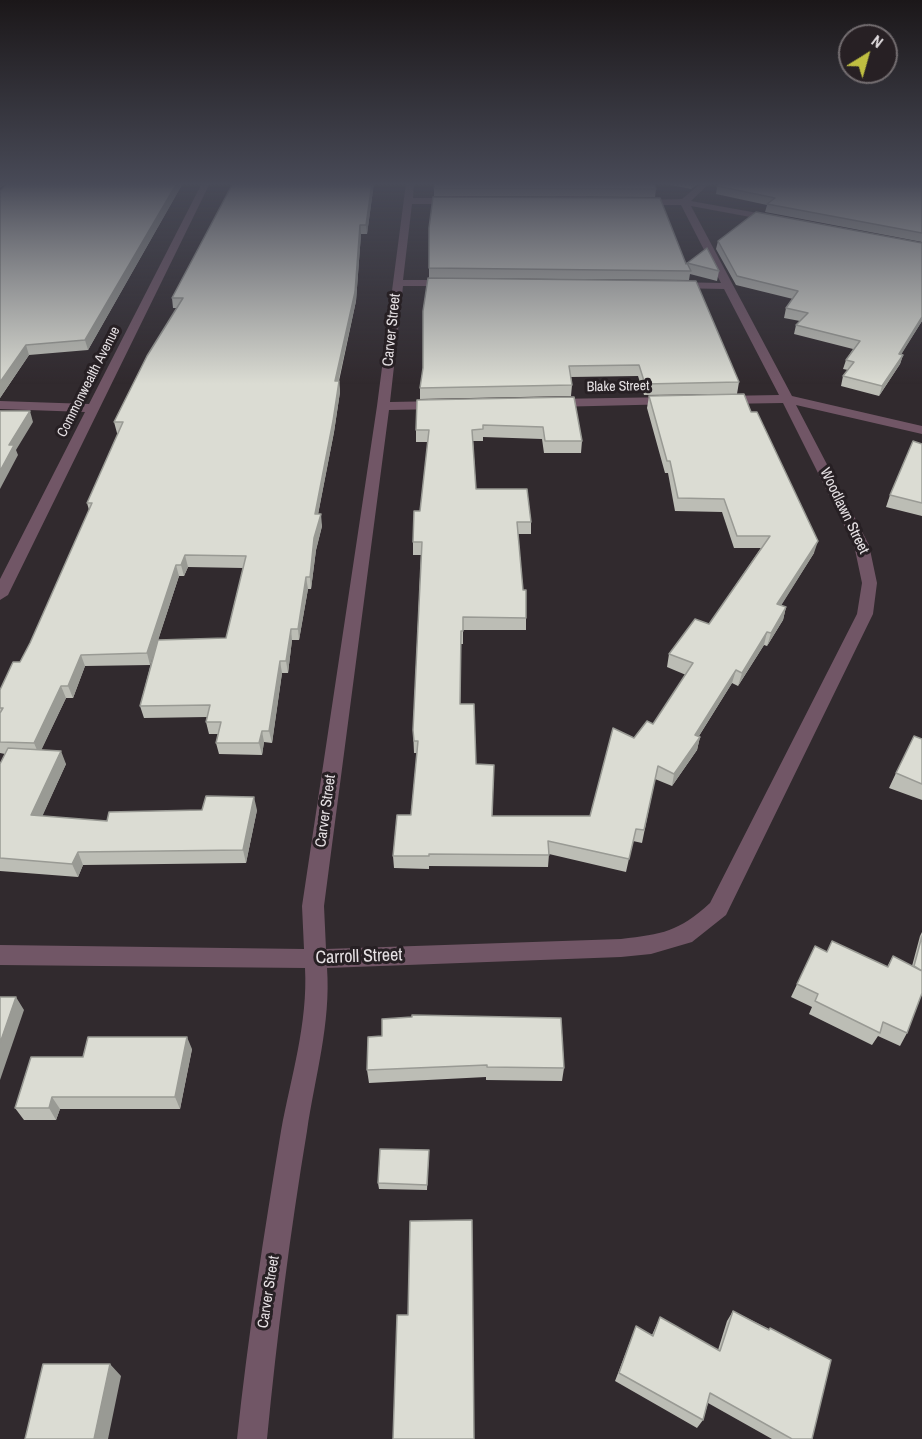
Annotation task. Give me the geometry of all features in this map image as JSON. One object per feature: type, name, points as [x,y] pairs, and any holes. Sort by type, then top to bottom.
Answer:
[{"type":"street","name":"Commonwealth Avenue","points":[[0,595],[172,250]]},
{"type":"street","name":"Carver Street","points":[[252,1439],[265,1324],[294,1131],[318,999],[313,906],[383,406],[401,250]]},
{"type":"street","name":"Woodlawn Street","points":[[709,250],[858,535],[869,567],[869,599],[851,644],[718,909],[710,917]]},
{"type":"street","points":[[396,283],[468,284]]},
{"type":"street","points":[[657,285],[728,286]]},
{"type":"street","points":[[704,401],[787,399],[922,430]]},
{"type":"street","name":"Blake Street","points":[[538,404],[680,401]]},
{"type":"street","points":[[0,405],[93,408]]},
{"type":"street","points":[[383,406],[455,405]]},
{"type":"street","name":"Carroll Street","points":[[0,955],[316,959],[621,948],[666,942],[686,936],[710,917]]},
{"type":"building","points":[[0,250],[138,250],[85,340],[26,345],[0,382]]},
{"type":"building","points":[[197,250],[358,250],[355,292],[335,381],[339,381],[315,514],[321,514],[314,538],[310,577],[306,577],[298,629],[291,629],[286,661],[280,661],[269,731],[262,731],[259,743],[216,743],[221,722],[206,722],[210,705],[140,706],[158,640],[226,638],[246,556],[185,555],[181,565],[176,565],[147,653],[81,655],[68,686],[61,686],[34,743],[0,742],[0,713],[3,708],[0,708],[0,690],[13,662],[20,662],[30,643],[92,503],[87,503],[123,422],[114,422],[147,356],[183,298],[172,298]]},
{"type":"building","points":[[429,250],[681,250],[691,271],[429,268]]},
{"type":"building","points":[[704,250],[708,250],[719,271],[687,263]]},
{"type":"building","points":[[723,250],[922,250],[922,317],[899,354],[903,355],[882,386],[843,376],[854,362],[846,360],[860,341],[796,325],[808,313],[786,308],[798,291],[737,276]]},
{"type":"building","points":[[428,278],[696,281],[739,382],[645,384],[639,365],[569,366],[572,385],[420,388],[423,368],[423,311]]},
{"type":"building","points":[[744,394],[751,412],[757,412],[818,541],[777,604],[786,607],[771,633],[767,632],[742,673],[736,670],[695,735],[700,737],[674,774],[658,766],[644,830],[636,829],[629,859],[548,841],[549,855],[393,856],[397,815],[411,815],[418,741],[414,741],[413,730],[422,542],[413,542],[414,511],[420,511],[429,430],[416,430],[417,400],[574,397],[582,441],[545,441],[543,427],[483,425],[483,429],[472,430],[476,489],[527,489],[531,522],[517,522],[523,590],[526,590],[526,618],[463,617],[460,704],[474,704],[476,764],[494,765],[492,816],[590,816],[613,728],[634,738],[647,721],[653,724],[693,663],[669,654],[695,619],[709,624],[770,536],[737,536],[724,499],[678,498],[670,461],[667,461],[649,396]]},
{"type":"building","points":[[0,411],[30,411],[9,445],[14,445],[0,471]]},
{"type":"building","points":[[913,441],[922,444],[922,503],[890,495]]},
{"type":"building","points":[[914,736],[922,739],[922,784],[896,773]]},
{"type":"building","points":[[8,748],[61,751],[31,815],[107,821],[109,812],[202,810],[206,796],[254,797],[243,850],[78,852],[72,864],[0,858],[0,764]]},
{"type":"building","points":[[922,936],[922,971],[914,966]]},
{"type":"building","points":[[832,941],[888,967],[893,956],[922,971],[922,993],[907,1033],[883,1022],[880,1033],[815,1001],[818,994],[797,984],[815,946],[827,952]]},
{"type":"building","points":[[0,997],[16,997],[0,1043]]},
{"type":"building","points":[[412,1015],[561,1018],[564,1068],[487,1067],[487,1065],[367,1070],[368,1037],[382,1036],[382,1019],[412,1017]]},
{"type":"building","points":[[88,1037],[187,1037],[175,1097],[52,1097],[49,1108],[15,1108],[31,1057],[83,1057]]},
{"type":"building","points":[[380,1149],[429,1150],[427,1185],[378,1183]]},
{"type":"building","points":[[472,1220],[474,1439],[393,1439],[397,1315],[408,1315],[410,1221]]},
{"type":"building","points":[[733,1311],[831,1360],[812,1439],[792,1439],[710,1393],[703,1420],[619,1373],[636,1326],[653,1336],[660,1317],[720,1351]]},
{"type":"building","points":[[43,1364],[110,1364],[94,1439],[25,1439]]}]
